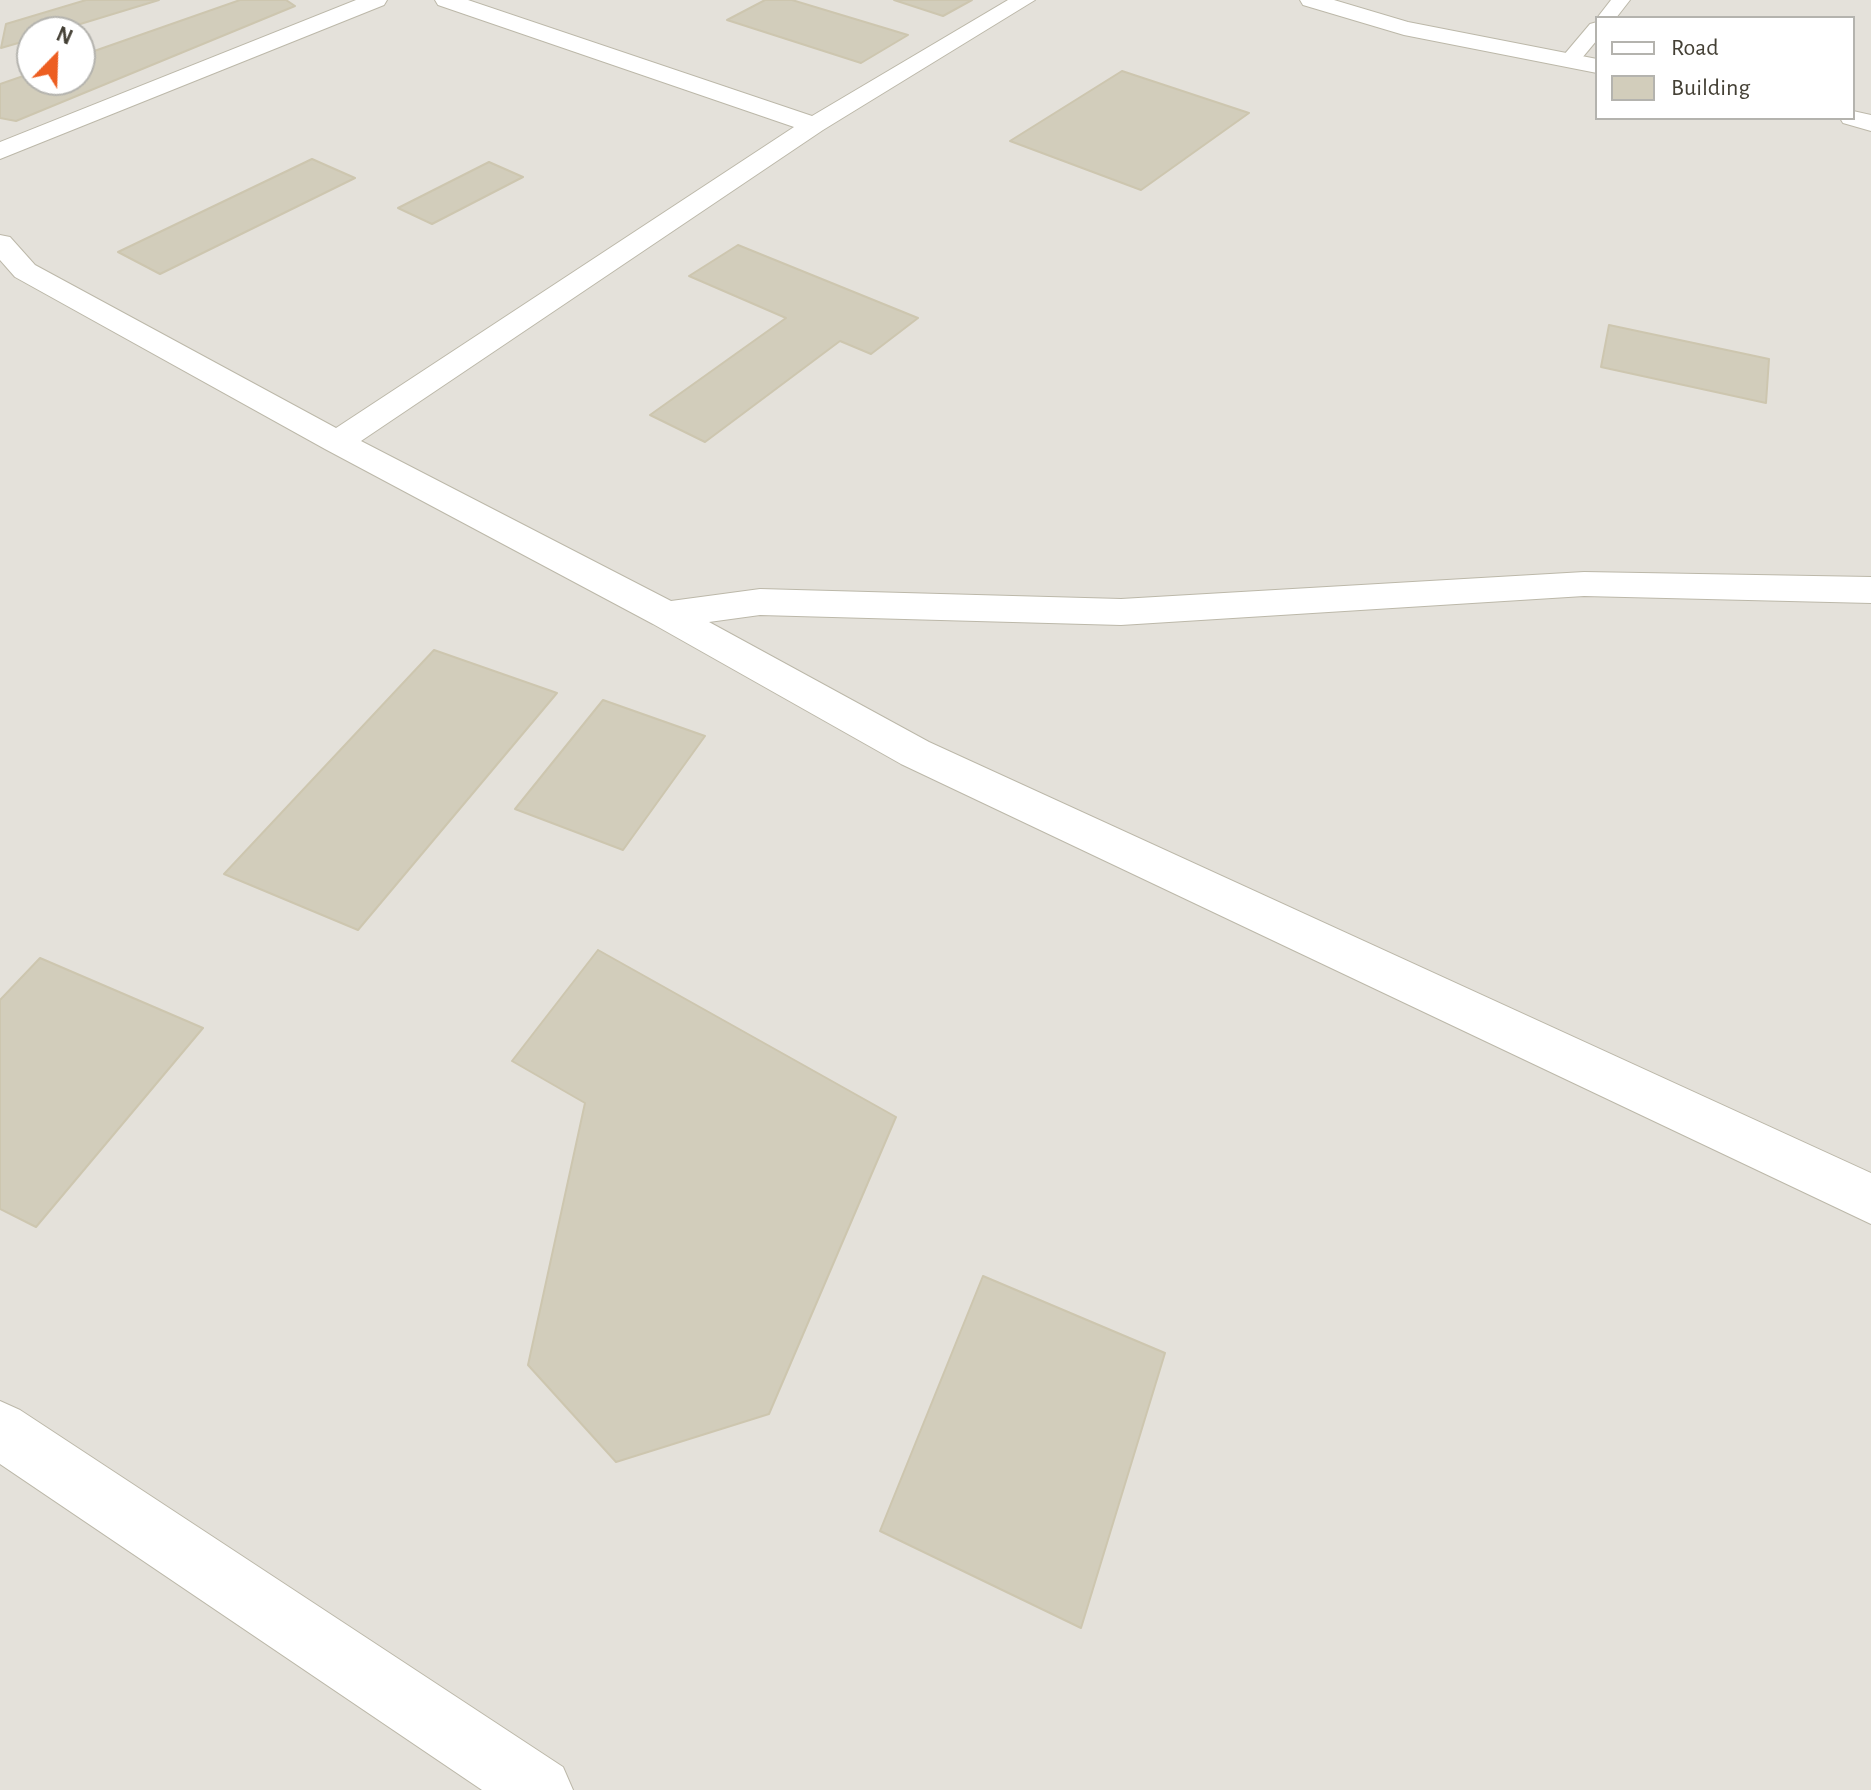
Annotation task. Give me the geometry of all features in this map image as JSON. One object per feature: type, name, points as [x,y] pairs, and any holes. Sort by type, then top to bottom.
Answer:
[{"type":"street","points":[[446,0],[814,125]]},
{"type":"street","points":[[337,442],[814,125],[1024,0]]},
{"type":"street","points":[[1311,0],[1404,28],[1595,66]]},
{"type":"street","points":[[0,151],[363,2]]},
{"type":"street","points":[[0,243],[25,271],[337,442],[666,615],[915,753],[1871,1199]]},
{"type":"street","points":[[666,615],[760,602],[1121,612],[1584,584],[1871,590]]},
{"type":"street","points":[[0,1430],[540,1790]]},
{"type":"lane","points":[[1608,16],[1621,0]]},
{"type":"lane","points":[[1570,60],[1595,30]]},
{"type":"shaded area","points":[[0,0],[1871,0],[1871,1790],[0,1790]]},
{"type":"building","points":[[86,0],[159,0],[96,19],[96,16],[33,16]]},
{"type":"building","points":[[240,0],[286,0],[295,6],[96,88],[96,50]]},
{"type":"building","points":[[765,0],[792,0],[908,35],[861,63],[727,20]]},
{"type":"building","points":[[894,0],[972,0],[943,16]]},
{"type":"building","points":[[16,21],[16,44],[1,48],[6,24]]},
{"type":"building","points":[[1122,71],[1249,113],[1141,190],[1010,141]]},
{"type":"building","points":[[16,78],[16,96],[77,96],[16,121],[0,118],[0,84]]},
{"type":"building","points":[[312,159],[355,178],[160,274],[118,252]]},
{"type":"building","points":[[489,162],[523,177],[432,224],[398,208]]},
{"type":"building","points":[[738,245],[918,318],[871,354],[840,341],[705,442],[650,415],[786,318],[689,276]]},
{"type":"building","points":[[1609,325],[1769,359],[1766,403],[1601,367]]},
{"type":"building","points":[[434,650],[557,693],[358,930],[224,874]]},
{"type":"building","points":[[603,700],[705,736],[623,850],[515,809]]},
{"type":"building","points":[[598,950],[896,1117],[769,1414],[616,1462],[528,1365],[585,1103],[512,1061]]},
{"type":"building","points":[[40,958],[203,1028],[36,1227],[0,1209],[0,1000]]},
{"type":"building","points":[[983,1276],[1165,1353],[1081,1628],[880,1531]]}]
